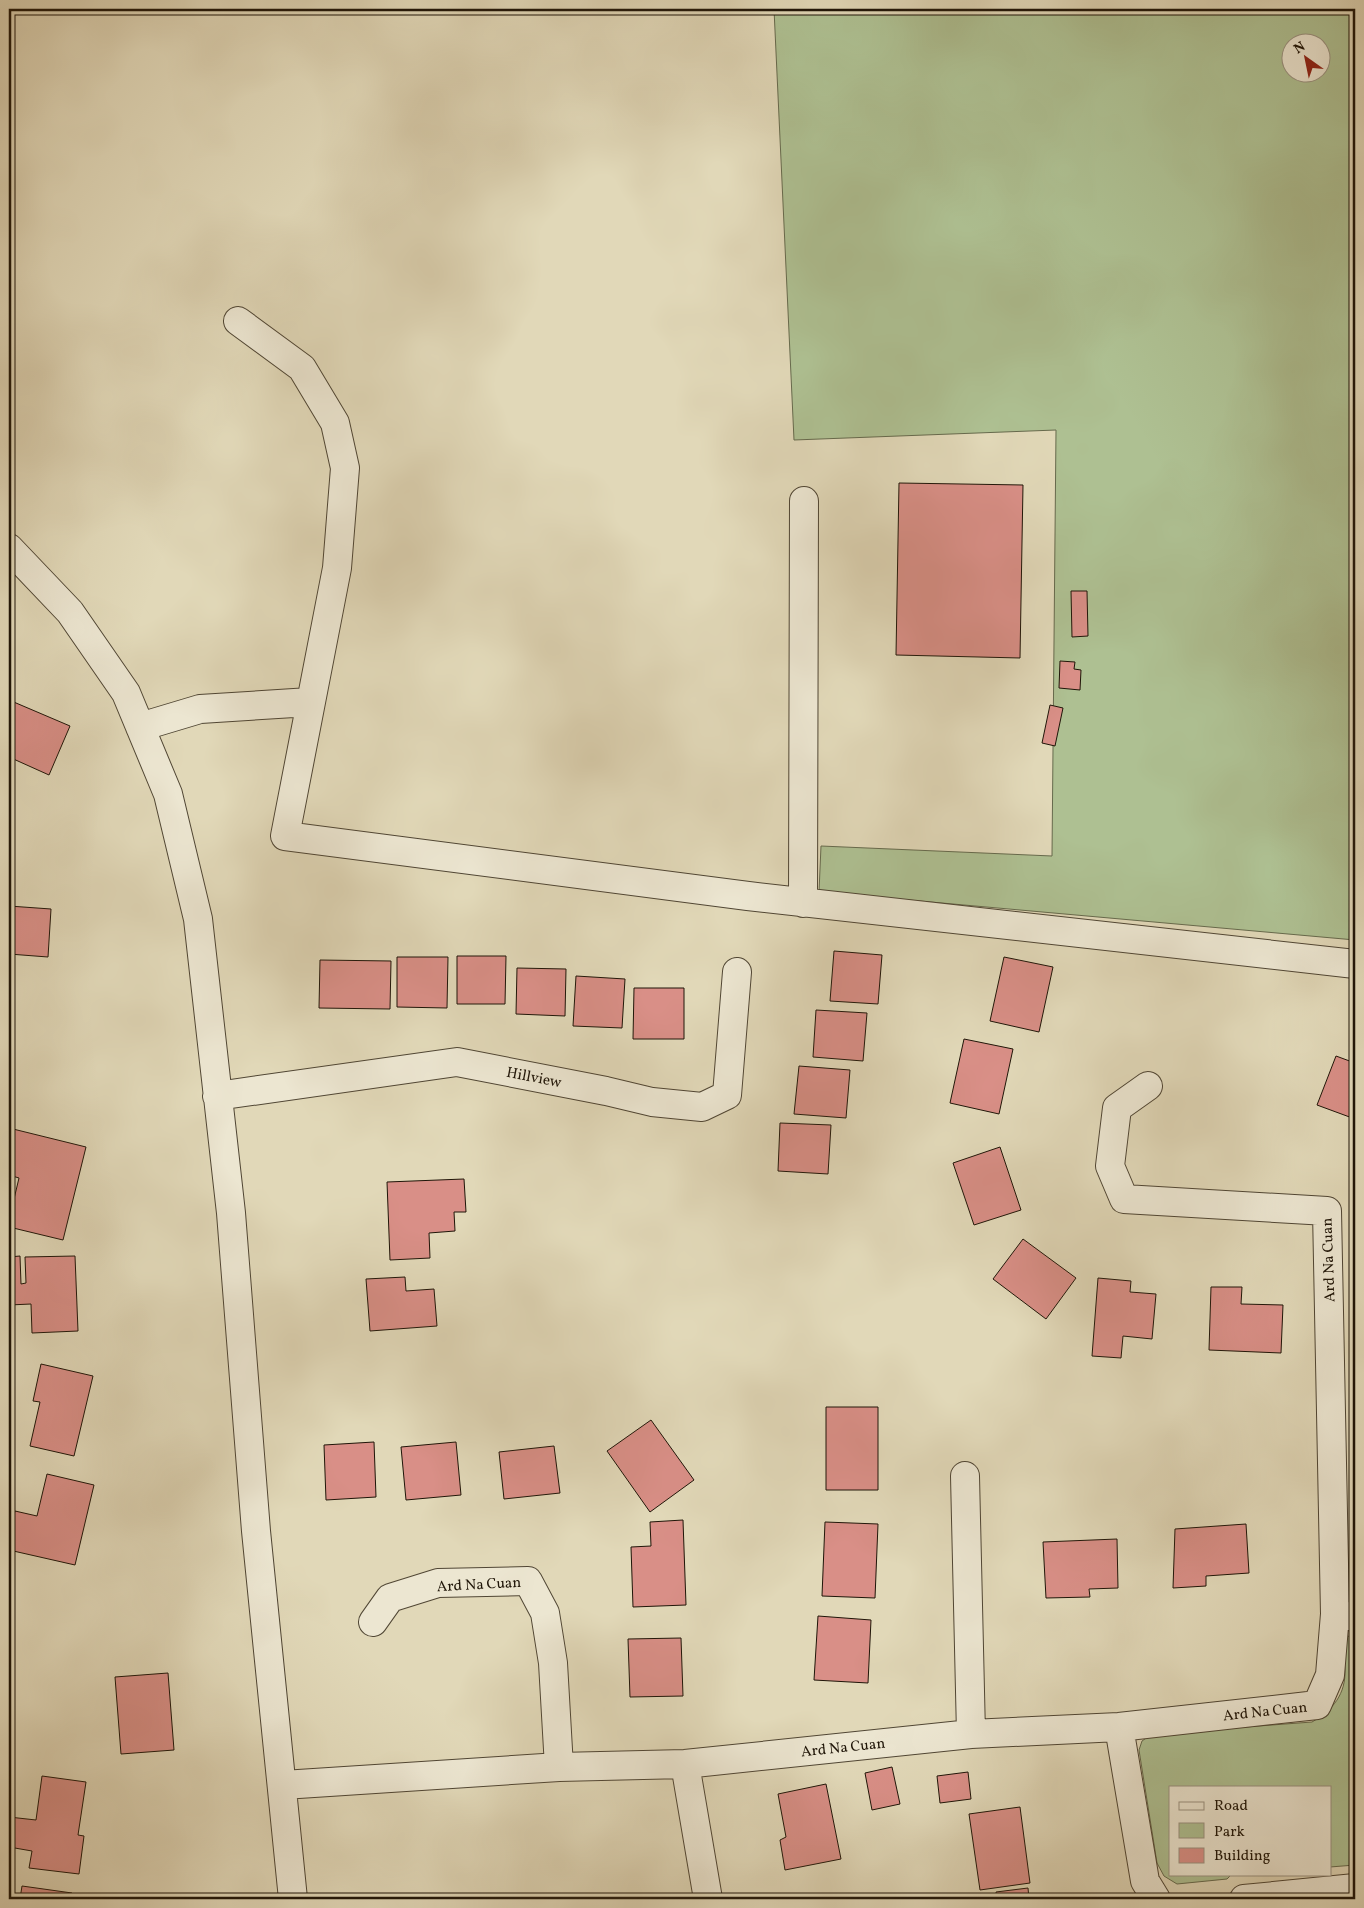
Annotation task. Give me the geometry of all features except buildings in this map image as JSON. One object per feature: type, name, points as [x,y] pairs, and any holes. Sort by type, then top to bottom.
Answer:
[{"type":"street","points":[[238,321],[302,368],[335,423],[345,468],[336,568],[284,836],[802,903],[1355,964]]},
{"type":"street","points":[[802,903],[804,501]]},
{"type":"street","points":[[9,548],[70,612],[126,693],[168,794],[198,919],[231,1213],[256,1531],[294,1899]]},
{"type":"street","points":[[140,727],[200,709],[310,702]]},
{"type":"street","name":"Hillview","points":[[217,1096],[457,1062],[606,1091],[652,1102],[702,1107],[727,1095],[737,972]]},
{"type":"street","name":"Ard Na Cuan","points":[[283,1785],[559,1767],[685,1764],[971,1734],[1119,1727],[1317,1705],[1330,1675],[1345,1615],[1327,1211],[1124,1199],[1110,1166],[1117,1108],[1148,1086]]},
{"type":"street","points":[[965,1476],[971,1734]]},
{"type":"street","name":"Ard Na Cuan","points":[[373,1622],[390,1598],[438,1583],[528,1581],[545,1613],[553,1663],[559,1767]]},
{"type":"street","points":[[1119,1727],[1145,1881],[1156,1899]]},
{"type":"street","points":[[685,1764],[708,1899]]},
{"type":"street","points":[[1244,1899],[1355,1888]]},
{"type":"green space","points":[[774,9],[1355,9],[1355,940],[819,892],[821,846],[1052,856],[1056,430],[794,440]]},
{"type":"green space","points":[[1355,1631],[1355,1865],[1332,1867],[1332,1786],[1169,1786],[1169,1876],[1230,1876],[1227,1879],[1177,1884],[1164,1876],[1157,1863],[1139,1750],[1142,1741],[1152,1734],[1312,1722],[1332,1707],[1341,1694],[1345,1678],[1342,1651],[1348,1637]]}]
